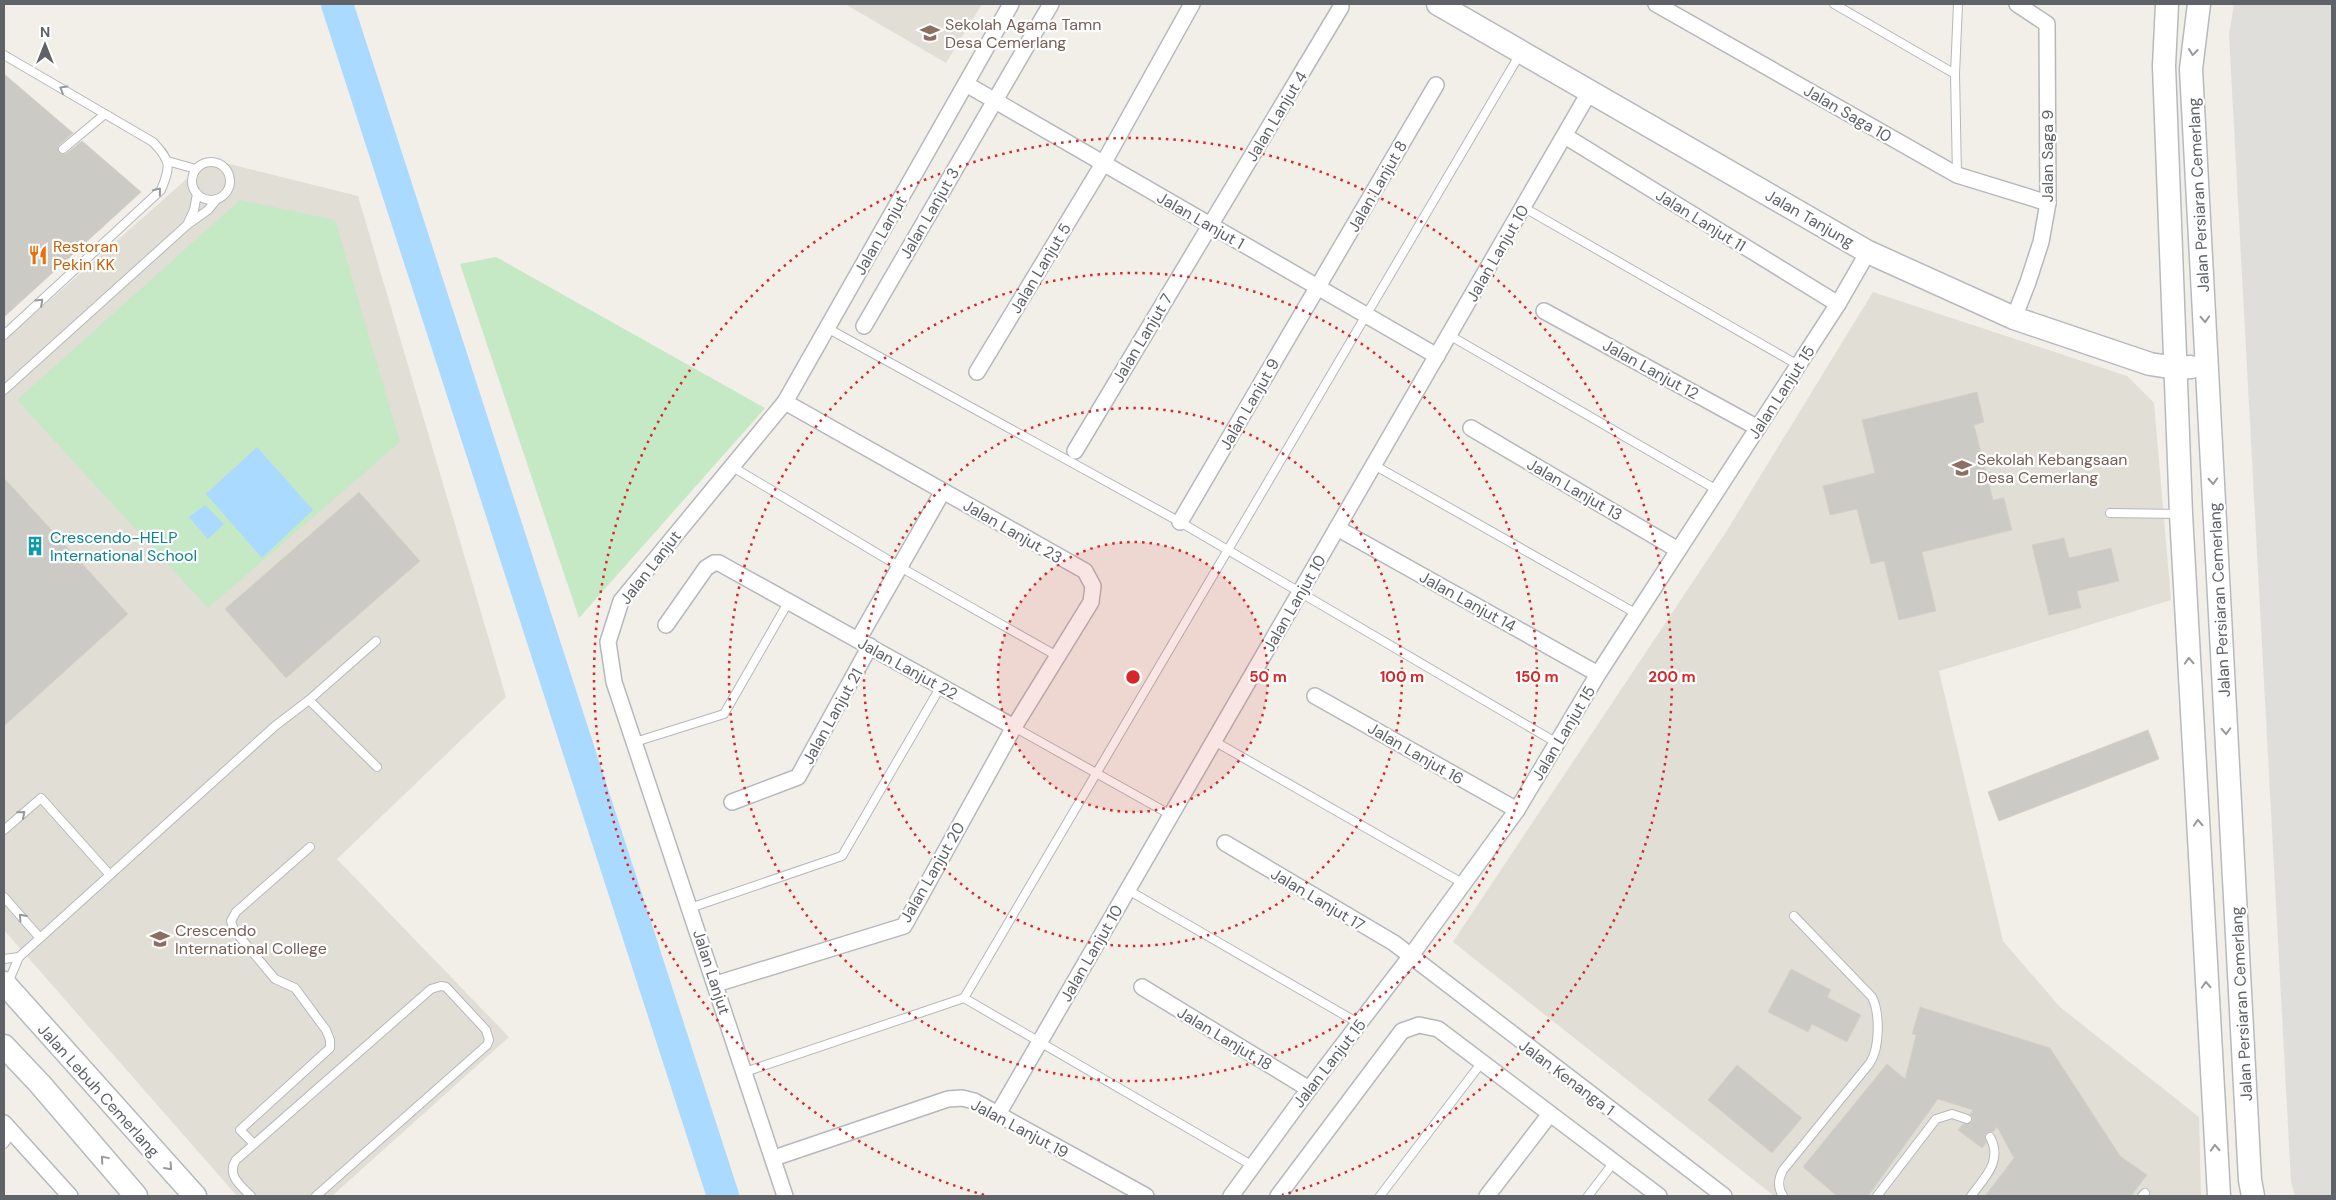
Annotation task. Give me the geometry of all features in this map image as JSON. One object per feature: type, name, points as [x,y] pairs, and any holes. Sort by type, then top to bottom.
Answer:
[{"type":"main road","name":"Jalan Tanjung","points":[[1438,4],[1868,252],[2014,318],[2150,364],[2176,368],[2207,366]]},
{"type":"main road","name":"Jalan Persiaran Cemerlang","points":[[2167,4],[2164,66],[2181,514],[2219,1196]]},
{"type":"main road","name":"Jalan Persiaran Cemerlang","points":[[2200,4],[2191,68],[2250,1180],[2253,1196]]},
{"type":"main road","name":"Jalan Lebuh Cemerlang","points":[[4,983],[194,1196]]},
{"type":"main road","points":[[4,1046],[40,1084],[136,1196]]},
{"type":"street","name":"Jalan Lanjut","points":[[785,1196],[774,1158],[614,682],[608,642],[621,601],[785,402],[1011,4]]},
{"type":"street","name":"Jalan Lanjut 3","points":[[864,326],[1051,4]]},
{"type":"street","points":[[1103,164],[1192,4]]},
{"type":"street","name":"Jalan Saga 10","points":[[1656,4],[1957,175],[2048,203]]},
{"type":"street","name":"Jalan Saga 9","points":[[2014,318],[2041,242],[2048,203],[2047,24],[2017,4]]},
{"type":"street","name":"Jalan Lanjut 4","points":[[1210,225],[1341,7]]},
{"type":"street","name":"Jalan Lanjut 1","points":[[966,84],[1437,356]]},
{"type":"street","name":"Jalan Lanjut 8","points":[[1318,287],[1436,85]]},
{"type":"street","name":"Jalan Lanjut 10","points":[[998,1114],[1590,92]]},
{"type":"street","name":"Jalan Lanjut 11","points":[[1565,136],[1838,304]]},
{"type":"street","name":"Jalan Lanjut 5","points":[[977,372],[1103,164]]},
{"type":"street","name":"Jalan Lanjut 7","points":[[1075,451],[1210,225]]},
{"type":"street","name":"Jalan Lanjut 15","points":[[1231,1196],[1308,1089],[1360,1024],[1465,884],[1517,810],[1598,674],[1838,304],[1868,252]]},
{"type":"street","name":"Jalan Lanjut 9","points":[[1180,522],[1318,287]]},
{"type":"street","name":"Jalan Lanjut 12","points":[[1544,311],[1758,428]]},
{"type":"street","name":"Jalan Lanjut 23","points":[[785,402],[1085,571],[1093,586],[1091,602],[1014,727]]},
{"type":"street","name":"Jalan Lanjut 13","points":[[1471,428],[1678,550]]},
{"type":"street","name":"Jalan Lanjut 21","points":[[732,802],[798,777],[900,567],[943,491]]},
{"type":"street","name":"Jalan Lanjut 14","points":[[1337,528],[1598,674]]},
{"type":"street","name":"Jalan Lanjut 22","points":[[666,625],[706,568],[714,563],[724,564],[1014,727]]},
{"type":"street","name":"Jalan Lanjut 16","points":[[1314,696],[1517,810]]},
{"type":"street","name":"Jalan Lanjut 20","points":[[716,984],[904,926],[1014,727]]},
{"type":"street","name":"Jalan Lanjut 17","points":[[1225,843],[1394,943],[1410,957]]},
{"type":"street","name":"Jalan Kenanga 1","points":[[1410,957],[1724,1196]]},
{"type":"street","name":"Jalan Lanjut 18","points":[[1142,987],[1308,1089]]},
{"type":"street","points":[[1278,1196],[1402,1031],[1413,1026],[1432,1026],[1660,1196]]},
{"type":"street","name":"Jalan Lanjut 19","points":[[774,1158],[948,1099],[962,1098],[974,1101],[1146,1196]]},
{"type":"street","points":[[1487,1196],[1550,1114]]},
{"type":"street","points":[[7,1133],[66,1195]]},
{"type":"lane","points":[[1834,4],[1956,74]]},
{"type":"lane","points":[[1957,175],[1956,74],[1958,4]]},
{"type":"lane","points":[[745,1072],[964,998],[1521,52]]},
{"type":"lane","points":[[4,55],[154,142],[165,154],[169,170],[161,190],[4,335]]},
{"type":"lane","points":[[63,149],[105,114]]},
{"type":"lane","points":[[167,161],[196,169]]},
{"type":"lane","points":[[5,386],[187,225],[208,210],[227,191],[230,179],[228,172],[219,164],[206,162],[196,169],[192,179],[197,194],[194,210],[187,225]]},
{"type":"lane","points":[[197,194],[206,199],[217,199]]},
{"type":"lane","points":[[1524,207],[1798,365]]},
{"type":"lane","points":[[827,328],[1180,522],[1557,743]]},
{"type":"lane","points":[[1449,335],[1717,490]]},
{"type":"lane","points":[[1374,465],[1637,614]]},
{"type":"lane","points":[[731,466],[900,567],[1057,656]]},
{"type":"lane","points":[[2110,513],[2181,514]]},
{"type":"lane","points":[[635,742],[724,714],[789,600]]},
{"type":"lane","points":[[30,1013],[10,978],[20,957],[275,726],[309,700],[376,641]]},
{"type":"lane","points":[[690,908],[842,856],[941,686]]},
{"type":"lane","points":[[309,700],[377,767]]},
{"type":"lane","name":"Jalan Lanjut 22","points":[[1014,727],[1171,815]]},
{"type":"lane","points":[[1214,742],[1465,884]]},
{"type":"lane","points":[[4,830],[41,798],[110,875]]},
{"type":"lane","points":[[254,1144],[240,1130],[330,1048],[330,1040],[326,1030],[295,988],[276,979],[234,930],[231,921],[236,912],[310,847]]},
{"type":"lane","points":[[1128,890],[1360,1024]]},
{"type":"lane","points":[[4,897],[40,938]]},
{"type":"lane","points":[[1783,1196],[1779,1186],[1779,1178],[1783,1170],[1870,1063],[1876,1046],[1876,1012],[1872,997],[1794,916]]},
{"type":"lane","points":[[4,959],[20,957]]},
{"type":"lane","points":[[251,1196],[235,1179],[232,1169],[236,1160],[431,989],[441,986],[450,990],[486,1030],[489,1040],[487,1045],[316,1196]]},
{"type":"lane","points":[[964,998],[1040,1040],[1253,1166]]},
{"type":"lane","points":[[1380,1196],[1482,1062]]},
{"type":"lane","points":[[1877,1196],[1936,1119],[1952,1114],[1967,1119]]},
{"type":"lane","points":[[1971,1196],[1995,1162],[1995,1145],[1990,1137]]},
{"type":"lane","points":[[1588,1196],[1614,1162]]},
{"type":"shaded area","name":"Sekolah Agama Tamn Desa Cemerlang","points":[[845,4],[982,4],[946,63]]},
{"type":"shaded area","points":[[2234,4],[2332,4],[2332,1196],[2295,1196],[2291,1182],[2229,35]]},
{"type":"shaded area","points":[[209,159],[358,196],[506,697],[337,859],[509,1037],[332,1196],[237,1196],[4,930],[4,341]]},
{"type":"shaded area","points":[[1873,292],[2127,376],[2154,403],[2171,600],[1939,671],[2003,941],[2060,1007],[2199,1117],[2201,1196],[1774,1196],[1453,942],[1726,532]]},
{"type":"green space","points":[[240,200],[335,220],[400,442],[208,608],[17,400]]},
{"type":"green space","points":[[496,257],[765,408],[579,618],[460,264]]},
{"type":"water","points":[[257,447],[313,510],[262,558],[206,494]]},
{"type":"water","points":[[205,505],[224,524],[208,539],[189,517]]},
{"type":"building","name":"Restoran Pekin KK","points":[[4,74],[73,133],[59,145],[59,153],[66,154],[82,141],[141,192],[4,317]]},
{"type":"building","points":[[1977,392],[1984,422],[1974,425],[1993,500],[2004,498],[2012,530],[1922,552],[1936,611],[1899,620],[1884,561],[1871,564],[1857,509],[1830,515],[1823,486],[1875,473],[1862,420]]},
{"type":"building","name":"Crescendo-HELP International School","points":[[4,478],[128,614],[4,726]]},
{"type":"building","points":[[359,492],[420,561],[286,678],[225,609]]},
{"type":"building","points":[[2064,538],[2069,558],[2111,548],[2119,581],[2077,591],[2081,608],[2049,615],[2032,545]]},
{"type":"building","points":[[2148,730],[2159,759],[1999,821],[1988,792]]},
{"type":"building","points":[[1791,969],[1831,990],[1827,997],[1861,1015],[1847,1042],[1812,1024],[1808,1032],[1768,1012]]},
{"type":"building","points":[[1920,1007],[2050,1048],[2120,1156],[2147,1175],[2131,1196],[1985,1196],[2014,1158],[1997,1127],[1993,1132],[1985,1134],[1986,1143],[1982,1148],[1958,1130],[1963,1124],[1971,1123],[1973,1118],[1970,1114],[1973,1110],[1938,1099],[1868,1196],[1837,1196],[1803,1167],[1887,1064],[1905,1079],[1916,1035],[1912,1034]]},
{"type":"building","points":[[1737,1065],[1802,1118],[1772,1153],[1708,1100]]},
{"type":"waterway","points":[[337,4],[723,1196]]},
{"type":"place","name":"Sekolah Agama Tamn Desa Cemerlang","points":[[930,33]]},
{"type":"place","name":"Restoran Pekin KK","points":[[38,255]]},
{"type":"place","name":"Sekolah Kebangsaan Desa Cemerlang","points":[[1962,468]]},
{"type":"place","name":"Crescendo-HELP International School","points":[[35,546]]},
{"type":"place","name":"Crescendo International College","points":[[160,939]]}]
